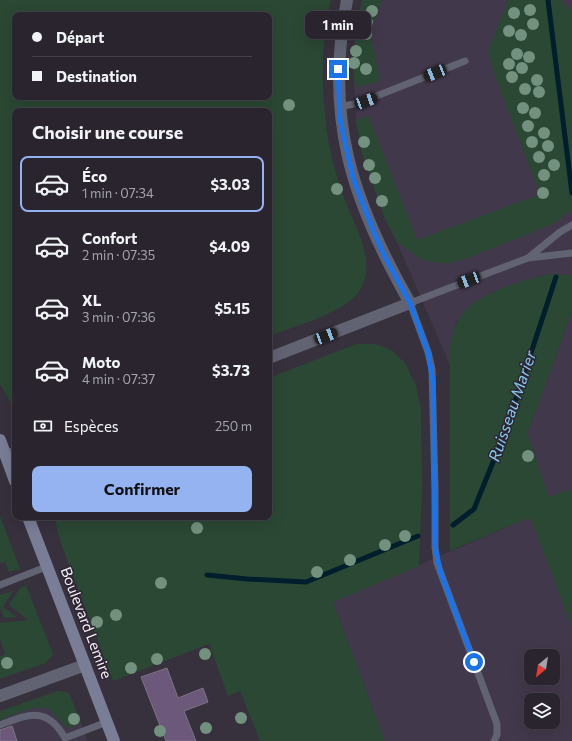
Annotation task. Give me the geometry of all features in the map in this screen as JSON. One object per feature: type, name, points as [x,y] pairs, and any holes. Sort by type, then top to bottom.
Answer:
[{"type":"main road","points":[[0,440],[11,455]]},
{"type":"main road","name":"Boulevard Lemire","points":[[29,520],[114,741]]},
{"type":"street","points":[[272,357],[410,303],[384,255],[365,212],[349,162],[342,133],[339,107],[339,58],[347,0]]},
{"type":"street","points":[[0,696],[85,666]]},
{"type":"lane","points":[[339,107],[359,103],[465,62]]},
{"type":"lane","points":[[528,258],[572,224]]},
{"type":"lane","points":[[494,741],[498,734],[496,724],[437,563],[435,547],[432,369],[428,352],[410,303],[528,258],[572,253]]},
{"type":"lane","points":[[0,585],[46,567]]},
{"type":"lane","points":[[0,725],[22,717],[36,714],[54,723],[65,738],[107,722]]},
{"type":"shaded area","points":[[362,0],[572,0],[572,275],[550,274],[540,276],[492,292],[468,308],[456,323],[450,349],[450,365],[397,242],[385,219],[362,153],[356,121],[353,58],[357,18]]},
{"type":"shaded area","points":[[572,312],[572,741],[385,741],[333,602],[528,518],[533,521],[528,432]]},
{"type":"shaded area","points":[[58,691],[69,693],[88,741],[0,741],[0,711]]},
{"type":"green space","points":[[0,0],[331,0],[327,17],[323,52],[324,104],[328,139],[334,167],[366,256],[364,281],[358,293],[351,300],[330,313],[272,335],[272,108],[12,108],[12,404],[0,384]]},
{"type":"green space","points":[[362,0],[382,0],[370,30],[380,81],[360,87],[354,82],[353,55]]},
{"type":"green space","points":[[508,0],[561,0],[572,12],[572,209],[555,223],[468,258],[452,263],[438,263],[420,259],[397,242],[385,219],[362,153],[356,121],[368,115],[417,240],[540,194],[495,76],[488,52]]},
{"type":"green space","points":[[550,274],[572,275],[572,312],[528,432],[529,439],[549,497],[572,489],[572,628],[532,521],[528,518],[450,551],[450,349],[455,328],[461,316],[468,308],[489,294],[514,284]]},
{"type":"green space","points":[[356,344],[376,344],[393,351],[405,363],[416,386],[421,408],[422,487],[419,566],[333,602],[385,741],[260,741],[240,691],[228,696],[209,644],[113,681],[62,546],[56,520],[272,520],[272,377]]},
{"type":"green space","points":[[0,516],[20,569],[9,572],[5,562],[0,563]]},
{"type":"green space","points":[[26,585],[53,654],[46,663],[0,679],[0,656],[5,654],[0,639],[0,623],[28,620],[9,605],[20,588]]},
{"type":"green space","points":[[13,591],[3,607],[17,617],[4,618],[0,608],[0,595]]},
{"type":"green space","points":[[58,691],[69,693],[81,723],[69,728],[46,708],[33,708],[0,720],[0,711]]},
{"type":"building","points":[[167,668],[178,698],[203,688],[208,702],[184,711],[196,741],[166,741],[141,677]]},
{"type":"building","points":[[12,726],[17,741],[0,741],[0,730]]},
{"type":"waterway","name":"Ruisseau Marier","points":[[548,0],[572,193]]},
{"type":"waterway","name":"Ruisseau Marier","points":[[453,525],[474,509],[504,435],[556,277]]},
{"type":"waterway","name":"Ruisseau Marier","points":[[207,575],[306,582],[418,536]]},
{"type":"route","points":[[338,69],[340,119],[353,178],[365,212],[384,255],[410,303],[428,352],[432,369],[435,547],[437,563],[474,662]]}]
